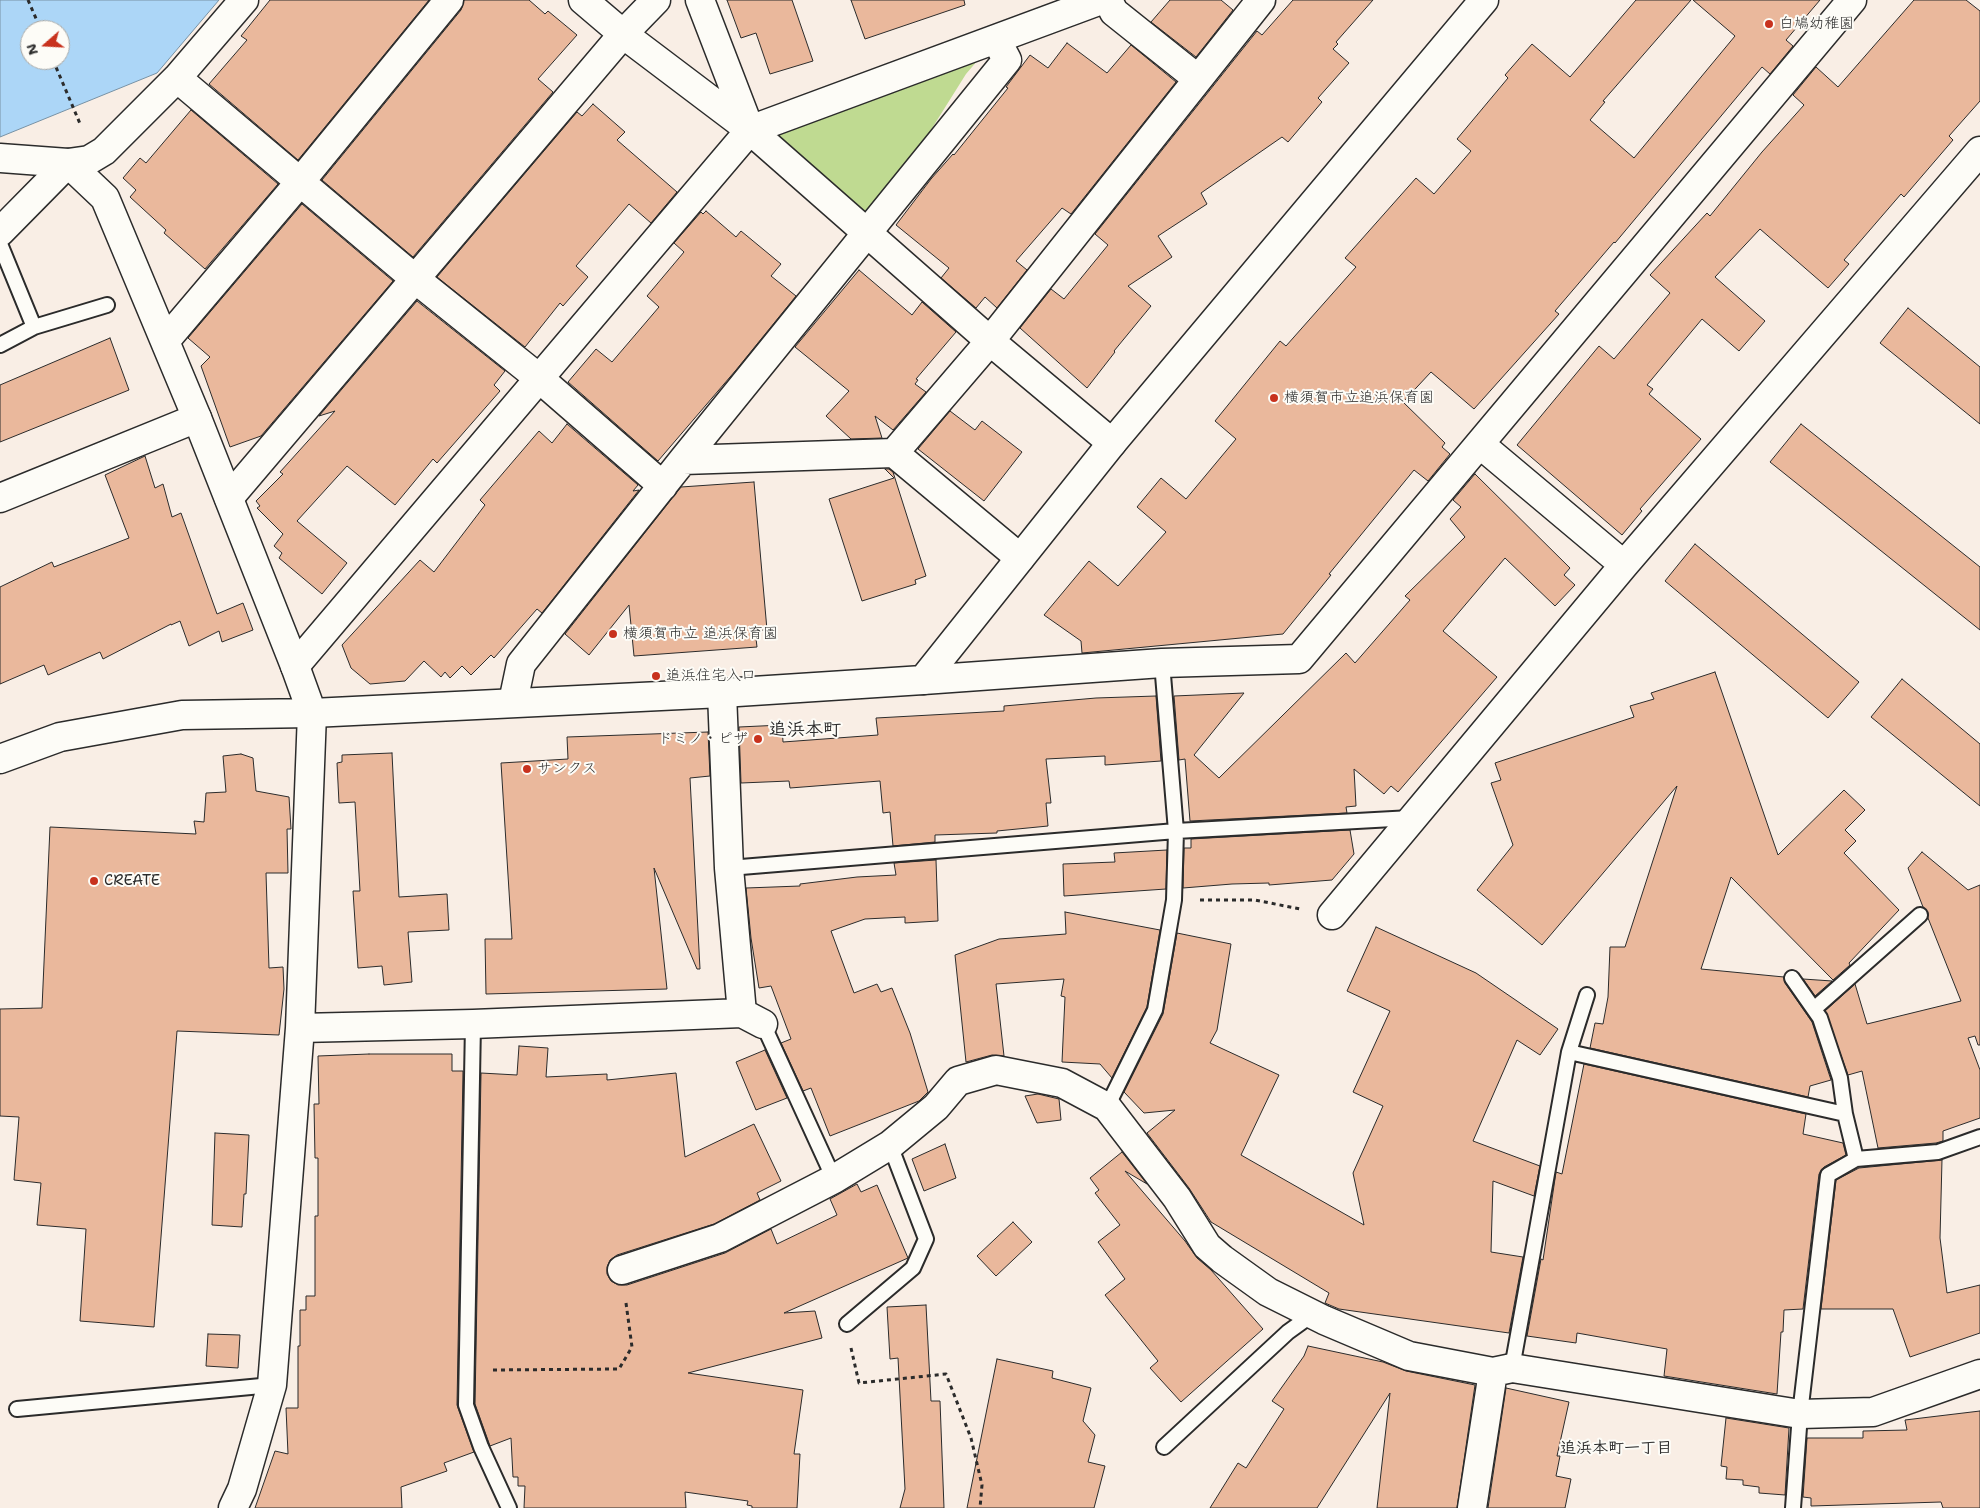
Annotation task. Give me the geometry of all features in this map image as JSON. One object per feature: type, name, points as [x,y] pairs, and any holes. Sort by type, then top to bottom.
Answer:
[{"type":"street","points":[[0,158],[68,163],[89,160],[104,151],[177,78],[244,0]]},
{"type":"street","points":[[166,340],[300,182],[449,0]]},
{"type":"street","points":[[583,0],[623,34],[750,130],[990,341],[1112,443]]},
{"type":"street","points":[[229,498],[623,34],[656,0]]},
{"type":"street","points":[[700,0],[750,130]]},
{"type":"street","points":[[296,666],[750,130],[1101,0]]},
{"type":"street","points":[[1108,0],[1114,12],[1198,79]]},
{"type":"street","points":[[894,453],[990,341],[1261,0]]},
{"type":"street","points":[[923,680],[1112,443],[1484,0]]},
{"type":"street","points":[[0,759],[60,737],[182,715],[312,713],[722,693],[1162,664],[1299,659],[1852,0]]},
{"type":"street","points":[[513,702],[522,664],[683,460],[868,234],[1006,60],[996,39]]},
{"type":"street","points":[[177,78],[414,278],[540,379],[663,486]]},
{"type":"street","points":[[1332,915],[1624,565],[1978,157]]},
{"type":"street","points":[[0,232],[68,163]]},
{"type":"street","points":[[68,163],[105,198],[166,340],[296,666],[312,713],[300,1028],[272,1384],[242,1489],[233,1508]]},
{"type":"street","points":[[0,498],[197,418]]},
{"type":"street","points":[[1481,444],[1624,565]]},
{"type":"street","points":[[683,460],[894,453],[1020,558]]},
{"type":"street","points":[[300,1028],[753,1018],[729,868],[722,693]]},
{"type":"street","points":[[622,1270],[720,1238],[834,1179],[890,1145],[936,1107],[958,1081],[996,1070],[1062,1083],[1107,1107],[1177,1198],[1207,1246],[1222,1259],[1268,1292],[1409,1356],[1800,1414],[1873,1412],[1980,1374]]},
{"type":"street","points":[[1472,1508],[1502,1370]]},
{"type":"lane","points":[[0,244],[34,327]]},
{"type":"lane","points":[[0,345],[34,327],[106,305]]},
{"type":"lane","points":[[1107,1107],[1155,1010],[1174,900],[1176,830],[1162,664]]},
{"type":"lane","points":[[729,868],[1176,830],[1411,818]]},
{"type":"lane","points":[[1814,1009],[1920,915]]},
{"type":"lane","points":[[1792,978],[1820,1018],[1840,1078],[1845,1114],[1856,1159]]},
{"type":"lane","points":[[1502,1370],[1569,1052],[1587,995]]},
{"type":"lane","points":[[753,1018],[834,1179]]},
{"type":"lane","points":[[473,1024],[466,1405],[481,1447],[509,1508]]},
{"type":"lane","points":[[1569,1052],[1845,1114]]},
{"type":"lane","points":[[1794,1508],[1800,1414],[1828,1175],[1856,1159],[1938,1152],[1980,1137]]},
{"type":"lane","points":[[847,1324],[913,1268],[926,1239],[890,1145]]},
{"type":"lane","points":[[1164,1447],[1288,1332],[1313,1314]]},
{"type":"lane","points":[[17,1409],[272,1384]]},
{"type":"path","points":[[28,0],[37,20]]},
{"type":"path","points":[[58,70],[80,123]]},
{"type":"path","points":[[1174,900],[1256,900],[1332,915]]},
{"type":"path","points":[[468,1370],[619,1369],[632,1347],[622,1270]]},
{"type":"path","points":[[847,1324],[859,1383],[946,1374],[971,1438],[982,1485],[980,1508]]},
{"type":"green space","points":[[996,39],[966,74],[867,232],[750,130]]},
{"type":"water","points":[[0,0],[219,0],[157,73],[0,137]]},
{"type":"building","points":[[270,0],[429,0],[298,160],[209,84],[247,40],[241,36]]},
{"type":"building","points":[[464,0],[529,0],[545,14],[548,11],[577,35],[538,79],[553,92],[413,257],[322,180],[461,10]]},
{"type":"building","points":[[727,0],[792,0],[813,61],[770,74],[756,33],[741,38]]},
{"type":"building","points":[[851,0],[964,0],[965,5],[865,39]]},
{"type":"building","points":[[1170,0],[1221,0],[1233,10],[1196,57],[1151,22]]},
{"type":"building","points":[[1293,0],[1373,0],[1336,42],[1338,44],[1333,49],[1349,63],[1318,98],[1322,102],[1288,142],[1282,137],[1201,193],[1207,204],[1158,236],[1172,257],[1128,286],[1151,306],[1087,388],[1020,328],[1051,289],[1064,299],[1108,245],[1095,234],[1257,31],[1262,35]]},
{"type":"building","points":[[1636,0],[1691,0],[1603,101],[1605,102],[1590,120],[1634,158],[1735,36],[1693,0],[1820,0],[1786,40],[1793,46],[1770,74],[1762,67],[1615,243],[1555,311],[1559,314],[1474,409],[1431,372],[1403,402],[1445,443],[1442,447],[1450,454],[1428,481],[1414,470],[1329,574],[1331,575],[1283,634],[1082,653],[1081,641],[1044,615],[1089,561],[1118,586],[1166,532],[1137,507],[1161,478],[1186,499],[1236,439],[1215,421],[1280,341],[1286,346],[1356,267],[1345,258],[1416,178],[1434,194],[1471,151],[1457,139],[1508,78],[1505,75],[1532,44],[1570,77]]},
{"type":"building","points":[[1914,0],[1966,0],[1980,11],[1980,101],[1949,136],[1953,140],[1904,197],[1901,194],[1844,260],[1849,264],[1828,288],[1760,229],[1715,277],[1765,321],[1739,351],[1702,319],[1647,385],[1653,389],[1649,394],[1701,439],[1640,509],[1642,511],[1622,535],[1517,445],[1599,346],[1614,359],[1670,293],[1650,275],[1707,213],[1710,216],[1762,152],[1804,105],[1793,95],[1816,67],[1838,87]]},
{"type":"building","points":[[1067,43],[1107,73],[1131,45],[1176,82],[1071,214],[1062,208],[1016,261],[1027,270],[997,308],[985,297],[976,308],[941,278],[949,268],[896,225],[931,179],[954,155],[1008,88],[1006,87],[1030,55],[1048,68]]},
{"type":"building","points":[[593,104],[625,132],[617,140],[677,192],[651,223],[629,204],[576,266],[588,277],[563,306],[560,303],[525,347],[437,277],[577,112],[582,116]]},
{"type":"building","points":[[191,110],[278,184],[205,269],[164,233],[166,230],[130,197],[136,190],[123,178],[140,158],[146,163]]},
{"type":"building","points":[[302,204],[393,281],[261,436],[230,447],[201,366],[210,357],[188,338]]},
{"type":"building","points":[[706,211],[736,237],[741,231],[781,264],[771,276],[796,296],[658,461],[568,382],[596,349],[612,362],[659,307],[647,296],[684,252],[674,243],[701,212],[703,214]]},
{"type":"building","points":[[859,270],[912,315],[922,302],[956,332],[916,379],[918,380],[915,384],[926,392],[893,430],[875,416],[882,438],[851,439],[826,416],[849,391],[795,347]]},
{"type":"building","points":[[417,301],[505,371],[494,385],[500,391],[437,463],[433,459],[395,505],[347,466],[297,521],[347,563],[322,594],[279,558],[282,553],[274,546],[283,534],[257,508],[260,506],[256,501],[283,474],[280,472],[335,411],[319,416]]},
{"type":"building","points":[[1908,308],[1980,367],[1980,424],[1880,343]]},
{"type":"building","points":[[110,338],[129,390],[0,442],[0,385]]},
{"type":"building","points":[[950,411],[975,430],[982,421],[1022,452],[984,501],[918,449]]},
{"type":"building","points":[[567,424],[638,485],[633,491],[639,490],[542,613],[537,609],[494,658],[491,655],[471,675],[462,666],[450,678],[445,672],[441,677],[424,661],[405,681],[370,684],[351,668],[342,645],[420,560],[434,572],[485,505],[480,500],[539,431],[552,443]]},
{"type":"building","points":[[1801,424],[1980,567],[1980,630],[1770,462]]},
{"type":"building","points":[[145,456],[155,488],[163,484],[172,517],[181,513],[217,614],[243,603],[253,630],[222,642],[219,631],[189,646],[180,621],[103,659],[100,652],[48,675],[44,665],[0,684],[0,587],[52,562],[54,567],[129,538],[105,475]]},
{"type":"building","points":[[885,469],[893,472],[926,576],[915,580],[916,584],[862,601],[829,499],[894,478]]},
{"type":"building","points":[[1475,474],[1570,568],[1564,575],[1575,585],[1555,606],[1505,558],[1443,631],[1497,677],[1398,792],[1391,786],[1384,794],[1354,769],[1356,806],[1346,807],[1347,813],[1190,821],[1185,759],[1179,760],[1174,696],[1244,693],[1194,755],[1219,778],[1346,653],[1355,663],[1410,600],[1405,596],[1465,537],[1450,519],[1461,507],[1453,500]]},
{"type":"building","points":[[754,482],[767,630],[755,630],[757,647],[634,656],[629,605],[589,655],[565,634],[681,487]]},
{"type":"building","points":[[1695,544],[1859,682],[1828,718],[1665,581]]},
{"type":"building","points":[[1715,672],[1778,855],[1844,790],[1865,810],[1845,830],[1856,841],[1844,853],[1899,910],[1849,963],[1850,965],[1833,980],[1731,877],[1701,969],[1784,977],[1785,983],[1812,1022],[1831,1080],[1810,1086],[1808,1097],[1590,1048],[1595,1023],[1603,1024],[1608,997],[1610,947],[1625,947],[1677,786],[1542,945],[1477,890],[1513,845],[1491,783],[1501,780],[1495,763],[1634,717],[1630,706],[1654,699],[1651,693]]},
{"type":"building","points":[[1902,679],[1980,744],[1980,806],[1871,717]]},
{"type":"building","points":[[1156,696],[1161,761],[1105,765],[1105,756],[1046,759],[1051,803],[1046,803],[1048,826],[997,831],[997,833],[935,835],[935,842],[893,846],[890,812],[883,813],[880,781],[790,788],[789,781],[741,783],[739,727],[782,725],[783,742],[878,735],[876,718],[1004,711],[1004,706],[1096,698]]},
{"type":"building","points":[[708,732],[710,776],[690,778],[700,969],[697,969],[654,868],[667,989],[486,994],[485,939],[512,939],[501,763],[568,759],[567,737]]},
{"type":"building","points":[[392,753],[399,897],[447,894],[449,930],[408,932],[412,982],[384,985],[382,966],[358,968],[353,891],[360,891],[355,802],[339,803],[337,763],[342,762],[342,755]]},
{"type":"building","points":[[241,754],[253,758],[256,791],[289,797],[291,829],[287,829],[288,873],[266,873],[269,968],[283,967],[284,989],[279,1035],[177,1031],[154,1327],[80,1321],[86,1229],[37,1225],[41,1183],[14,1180],[19,1117],[0,1116],[0,1009],[42,1008],[50,827],[196,834],[194,821],[204,822],[206,793],[226,792],[223,756]]},
{"type":"building","points":[[1350,830],[1354,854],[1332,880],[1269,885],[1269,883],[1232,884],[1183,888],[1184,848],[1191,848],[1191,839]]},
{"type":"building","points":[[1167,850],[1166,889],[1064,896],[1063,864],[1115,862],[1114,853]]},
{"type":"building","points":[[1922,852],[1968,890],[1980,885],[1980,1045],[1978,1045],[1975,1036],[1968,1038],[1980,1070],[1980,1118],[1943,1131],[1943,1141],[1878,1148],[1862,1071],[1848,1075],[1825,1011],[1855,984],[1867,1024],[1961,1001],[1928,918],[1928,913],[1923,907],[1908,868]]},
{"type":"building","points":[[936,860],[938,921],[905,923],[905,917],[865,919],[831,931],[854,993],[877,984],[881,992],[892,988],[910,1033],[928,1092],[919,1101],[830,1136],[811,1088],[803,1091],[781,1043],[791,1039],[771,986],[759,988],[746,888],[800,886],[800,884],[857,877],[896,875],[894,863]]},
{"type":"building","points":[[1065,912],[1160,930],[1147,1007],[1112,1078],[1100,1064],[1062,1062],[1065,997],[1061,996],[1064,979],[996,984],[1004,1056],[992,1055],[966,1062],[955,955],[999,939],[1066,934]]},
{"type":"building","points":[[1376,927],[1476,973],[1558,1029],[1540,1055],[1517,1040],[1473,1141],[1540,1166],[1534,1196],[1493,1181],[1491,1252],[1523,1257],[1509,1333],[1339,1309],[1325,1303],[1329,1293],[1211,1222],[1189,1188],[1147,1133],[1175,1110],[1144,1113],[1124,1092],[1163,1014],[1177,933],[1231,944],[1217,1030],[1210,1043],[1279,1075],[1241,1155],[1364,1225],[1353,1173],[1383,1106],[1353,1092],[1390,1011],[1347,991]]},
{"type":"building","points":[[1803,979],[1832,981],[1815,996]]},
{"type":"building","points":[[519,1046],[548,1048],[546,1077],[607,1074],[607,1080],[676,1073],[685,1157],[754,1124],[781,1181],[757,1193],[760,1200],[714,1224],[617,1255],[610,1260],[607,1274],[611,1281],[618,1285],[627,1285],[725,1253],[771,1229],[777,1244],[837,1215],[830,1199],[857,1184],[861,1192],[877,1185],[908,1258],[784,1313],[815,1311],[822,1338],[688,1373],[803,1390],[794,1454],[800,1454],[797,1508],[752,1508],[752,1506],[747,1505],[748,1501],[685,1492],[686,1508],[524,1508],[525,1486],[518,1486],[518,1477],[513,1477],[511,1438],[490,1446],[475,1404],[481,1073],[517,1075]]},
{"type":"building","points":[[765,1050],[787,1098],[756,1110],[736,1062]]},
{"type":"building","points":[[452,1054],[452,1071],[463,1071],[457,1405],[474,1452],[444,1463],[447,1471],[401,1487],[402,1508],[255,1508],[275,1451],[288,1454],[286,1408],[298,1408],[300,1310],[306,1310],[306,1296],[315,1296],[315,1216],[318,1216],[318,1158],[315,1158],[314,1104],[319,1104],[318,1056]]},
{"type":"building","points":[[1584,1064],[1806,1114],[1803,1134],[1843,1143],[1846,1155],[1824,1167],[1819,1174],[1803,1309],[1784,1310],[1777,1394],[1664,1376],[1667,1349],[1577,1333],[1576,1343],[1527,1336],[1541,1259],[1543,1260],[1556,1172],[1562,1174]]},
{"type":"building","points":[[1038,1094],[1059,1099],[1061,1120],[1037,1123],[1025,1096]]},
{"type":"building","points":[[215,1133],[249,1135],[242,1227],[212,1225]]},
{"type":"building","points":[[945,1144],[956,1178],[924,1191],[912,1159]]},
{"type":"building","points":[[1122,1152],[1147,1184],[1125,1171],[1185,1241],[1197,1258],[1211,1270],[1263,1329],[1181,1402],[1150,1368],[1158,1361],[1105,1295],[1125,1279],[1098,1242],[1120,1225],[1095,1193],[1099,1190],[1090,1178]]},
{"type":"building","points":[[1942,1160],[1940,1238],[1947,1293],[1980,1285],[1980,1333],[1910,1357],[1893,1309],[1821,1309],[1836,1180],[1859,1168]]},
{"type":"building","points":[[1013,1222],[1032,1242],[996,1276],[977,1256]]},
{"type":"building","points":[[926,1305],[931,1401],[940,1401],[944,1508],[900,1508],[905,1489],[898,1358],[890,1359],[887,1307]]},
{"type":"building","points":[[208,1334],[240,1335],[238,1368],[206,1366]]},
{"type":"building","points":[[1308,1346],[1383,1362],[1406,1371],[1475,1385],[1457,1508],[1377,1508],[1390,1393],[1317,1508],[1210,1508],[1238,1463],[1246,1468],[1284,1409],[1272,1401],[1304,1356]]},
{"type":"building","points":[[997,1359],[1053,1371],[1052,1378],[1091,1388],[1083,1421],[1095,1435],[1088,1462],[1105,1466],[1094,1508],[967,1508]]},
{"type":"building","points":[[1506,1388],[1569,1402],[1557,1456],[1560,1456],[1556,1476],[1571,1479],[1565,1508],[1488,1508]]},
{"type":"building","points":[[1980,1411],[1980,1508],[1943,1508],[1941,1502],[1811,1506],[1811,1498],[1803,1497],[1807,1438],[1863,1438],[1863,1431],[1907,1430],[1905,1420]]},
{"type":"building","points":[[1726,1418],[1789,1428],[1785,1495],[1759,1493],[1759,1487],[1743,1485],[1743,1480],[1726,1479],[1727,1467],[1721,1466]]},
{"type":"place","name":"白鳩幼稚園","points":[[1769,24]]},
{"type":"place","name":"横須賀市立追浜保育園","points":[[1274,398]]},
{"type":"place","name":"横須賀市立 追浜保育園","points":[[613,634]]},
{"type":"place","name":"追浜住宅入口","points":[[656,676]]},
{"type":"place","name":"ドミノ・ピザ","points":[[758,739]]},
{"type":"place","name":"サンクス","points":[[527,769]]},
{"type":"place","name":"CREATE","points":[[94,881]]},
{"type":"district","name":"追浜本町","points":[[805,730]]},
{"type":"district","name":"追浜本町一丁目","points":[[1616,1449]]}]
